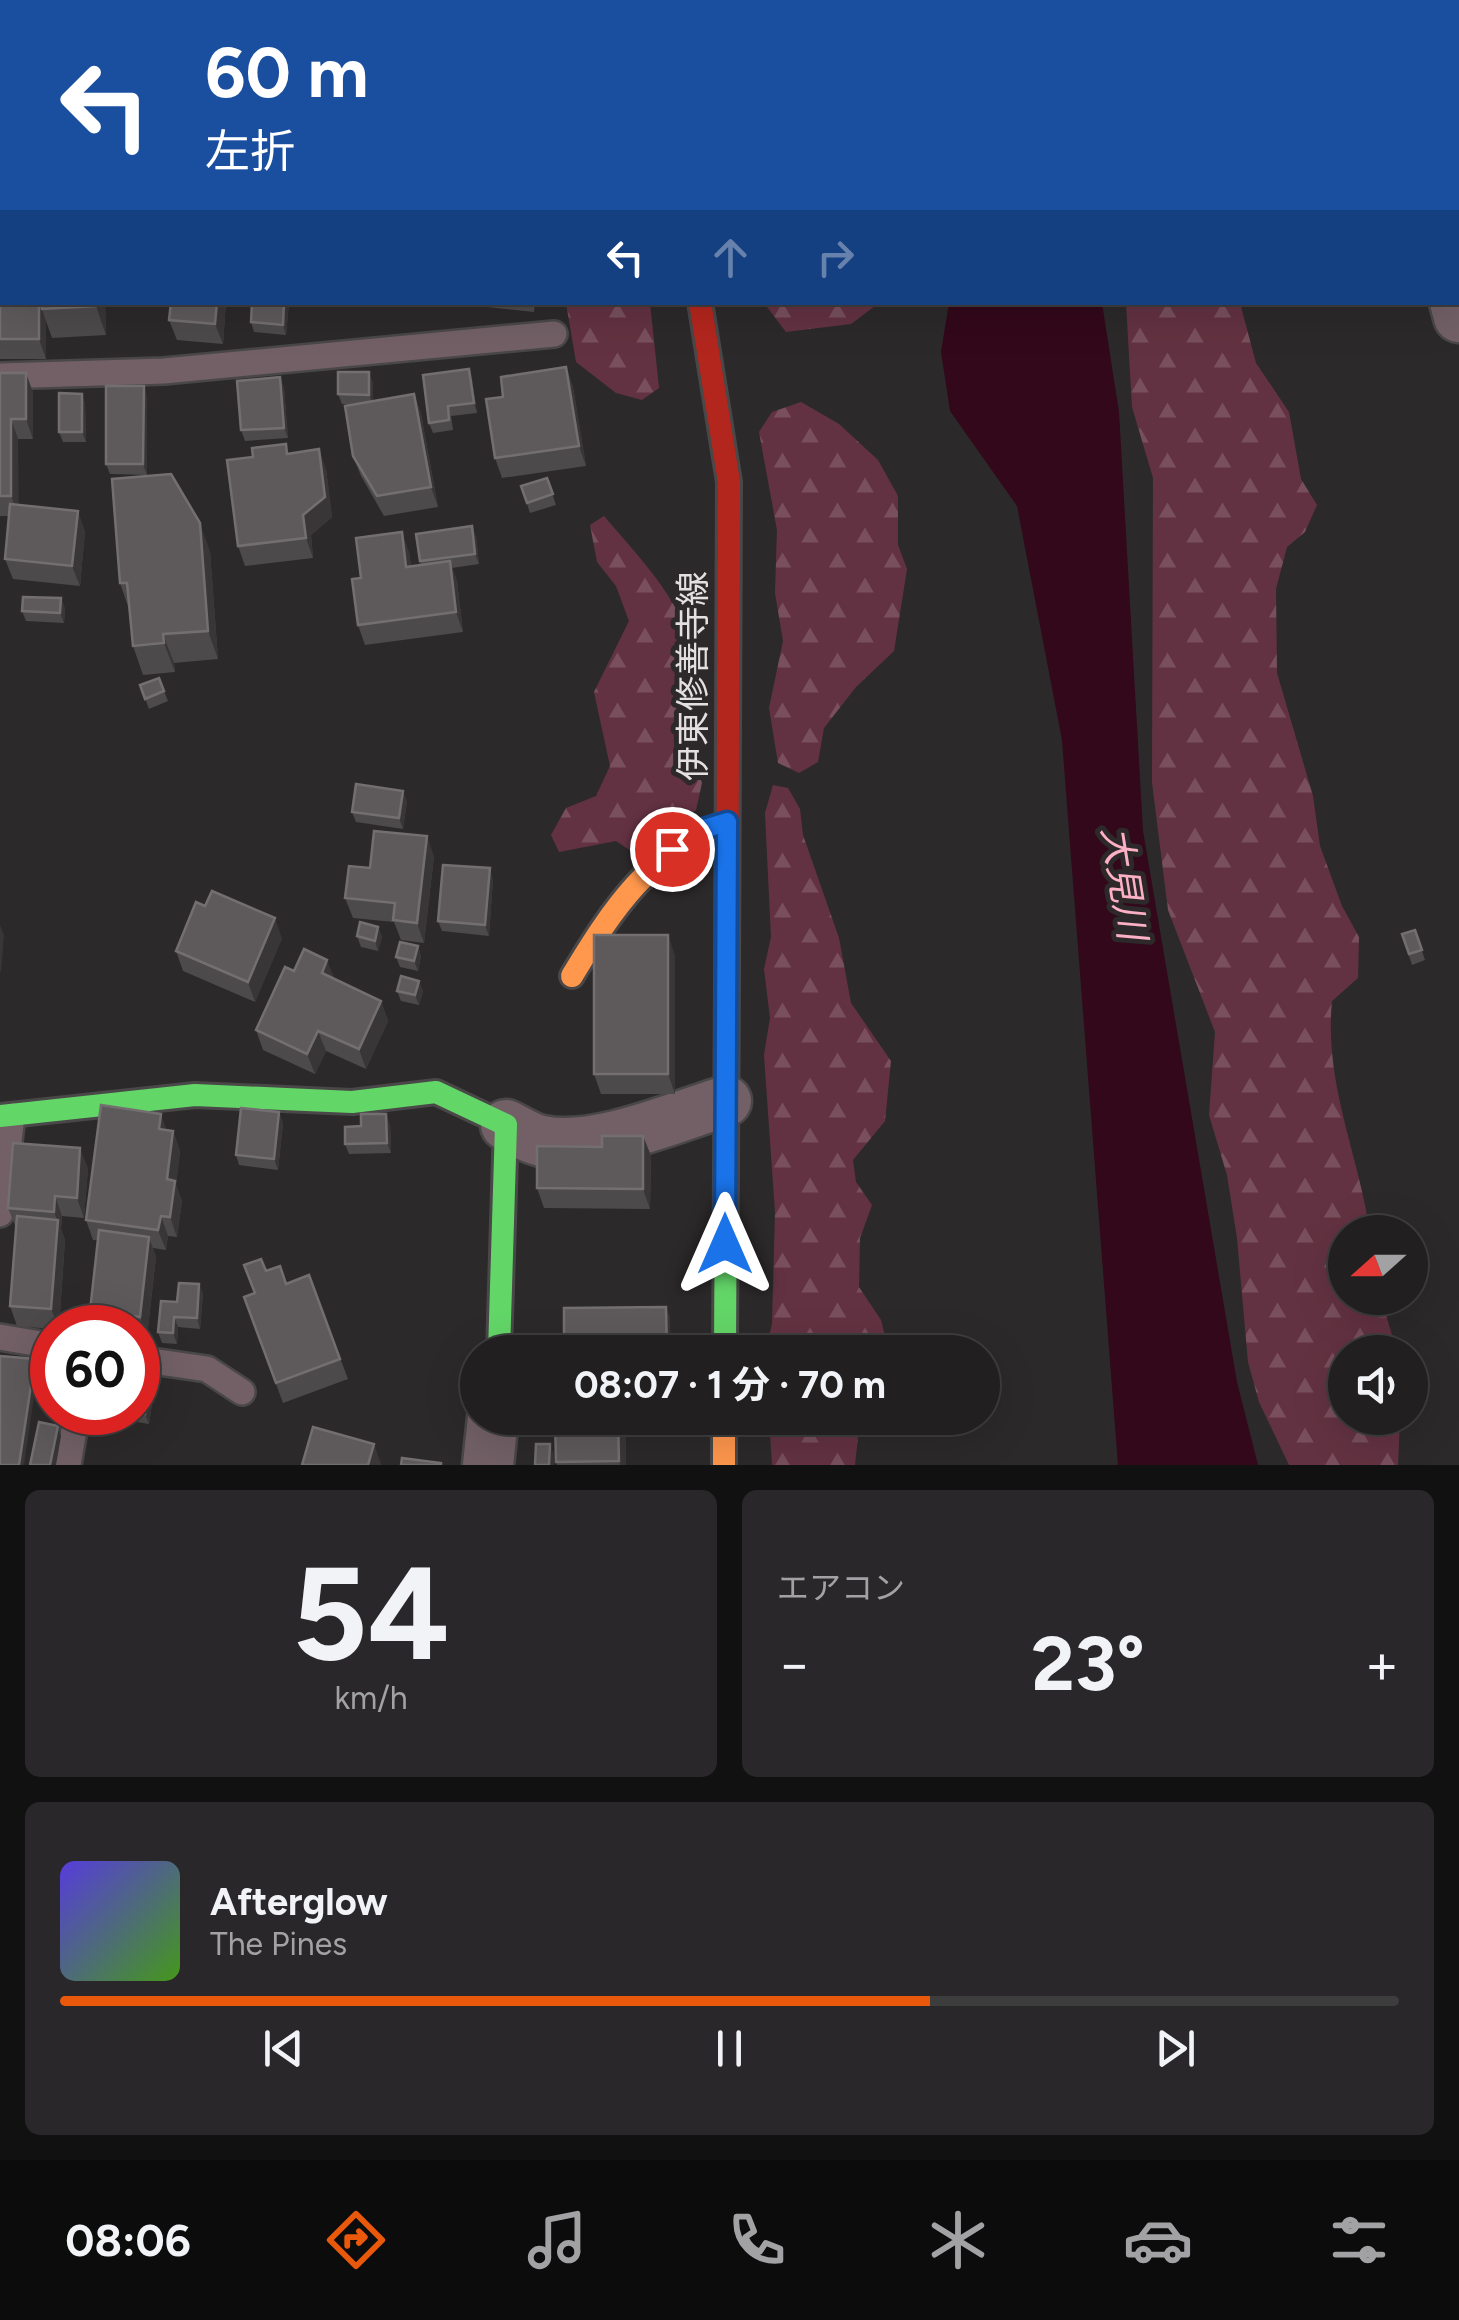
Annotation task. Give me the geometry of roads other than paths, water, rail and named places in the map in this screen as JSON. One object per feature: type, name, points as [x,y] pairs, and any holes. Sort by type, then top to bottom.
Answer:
[{"type":"main road","name":"伊東修善寺線","points":[[700,305],[730,482],[725,1335]]},
{"type":"main road","points":[[572,976],[624,890],[647,867],[697,831],[727,822]]},
{"type":"main road","points":[[6,1116],[195,1095],[352,1102],[436,1092],[506,1125],[500,1335]]},
{"type":"main road","points":[[724,1435],[724,1465]]},
{"type":"street","points":[[506,1125],[540,1141],[572,1143],[626,1132],[726,1101]]},
{"type":"street","points":[[488,1465],[491,1435]]},
{"type":"lane","points":[[0,376],[164,372],[298,362],[554,334]]},
{"type":"lane","points":[[0,1214],[6,1116]]},
{"type":"lane","points":[[0,1338],[30,1343]]},
{"type":"lane","points":[[160,1361],[208,1369],[242,1392]]},
{"type":"lane","points":[[68,1465],[73,1435]]},
{"type":"water","name":"大見川","points":[[949,305],[1102,305],[1119,412],[1143,831],[1237,1382],[1258,1465],[1118,1465],[1062,740],[1017,506],[950,411],[941,352]]}]
